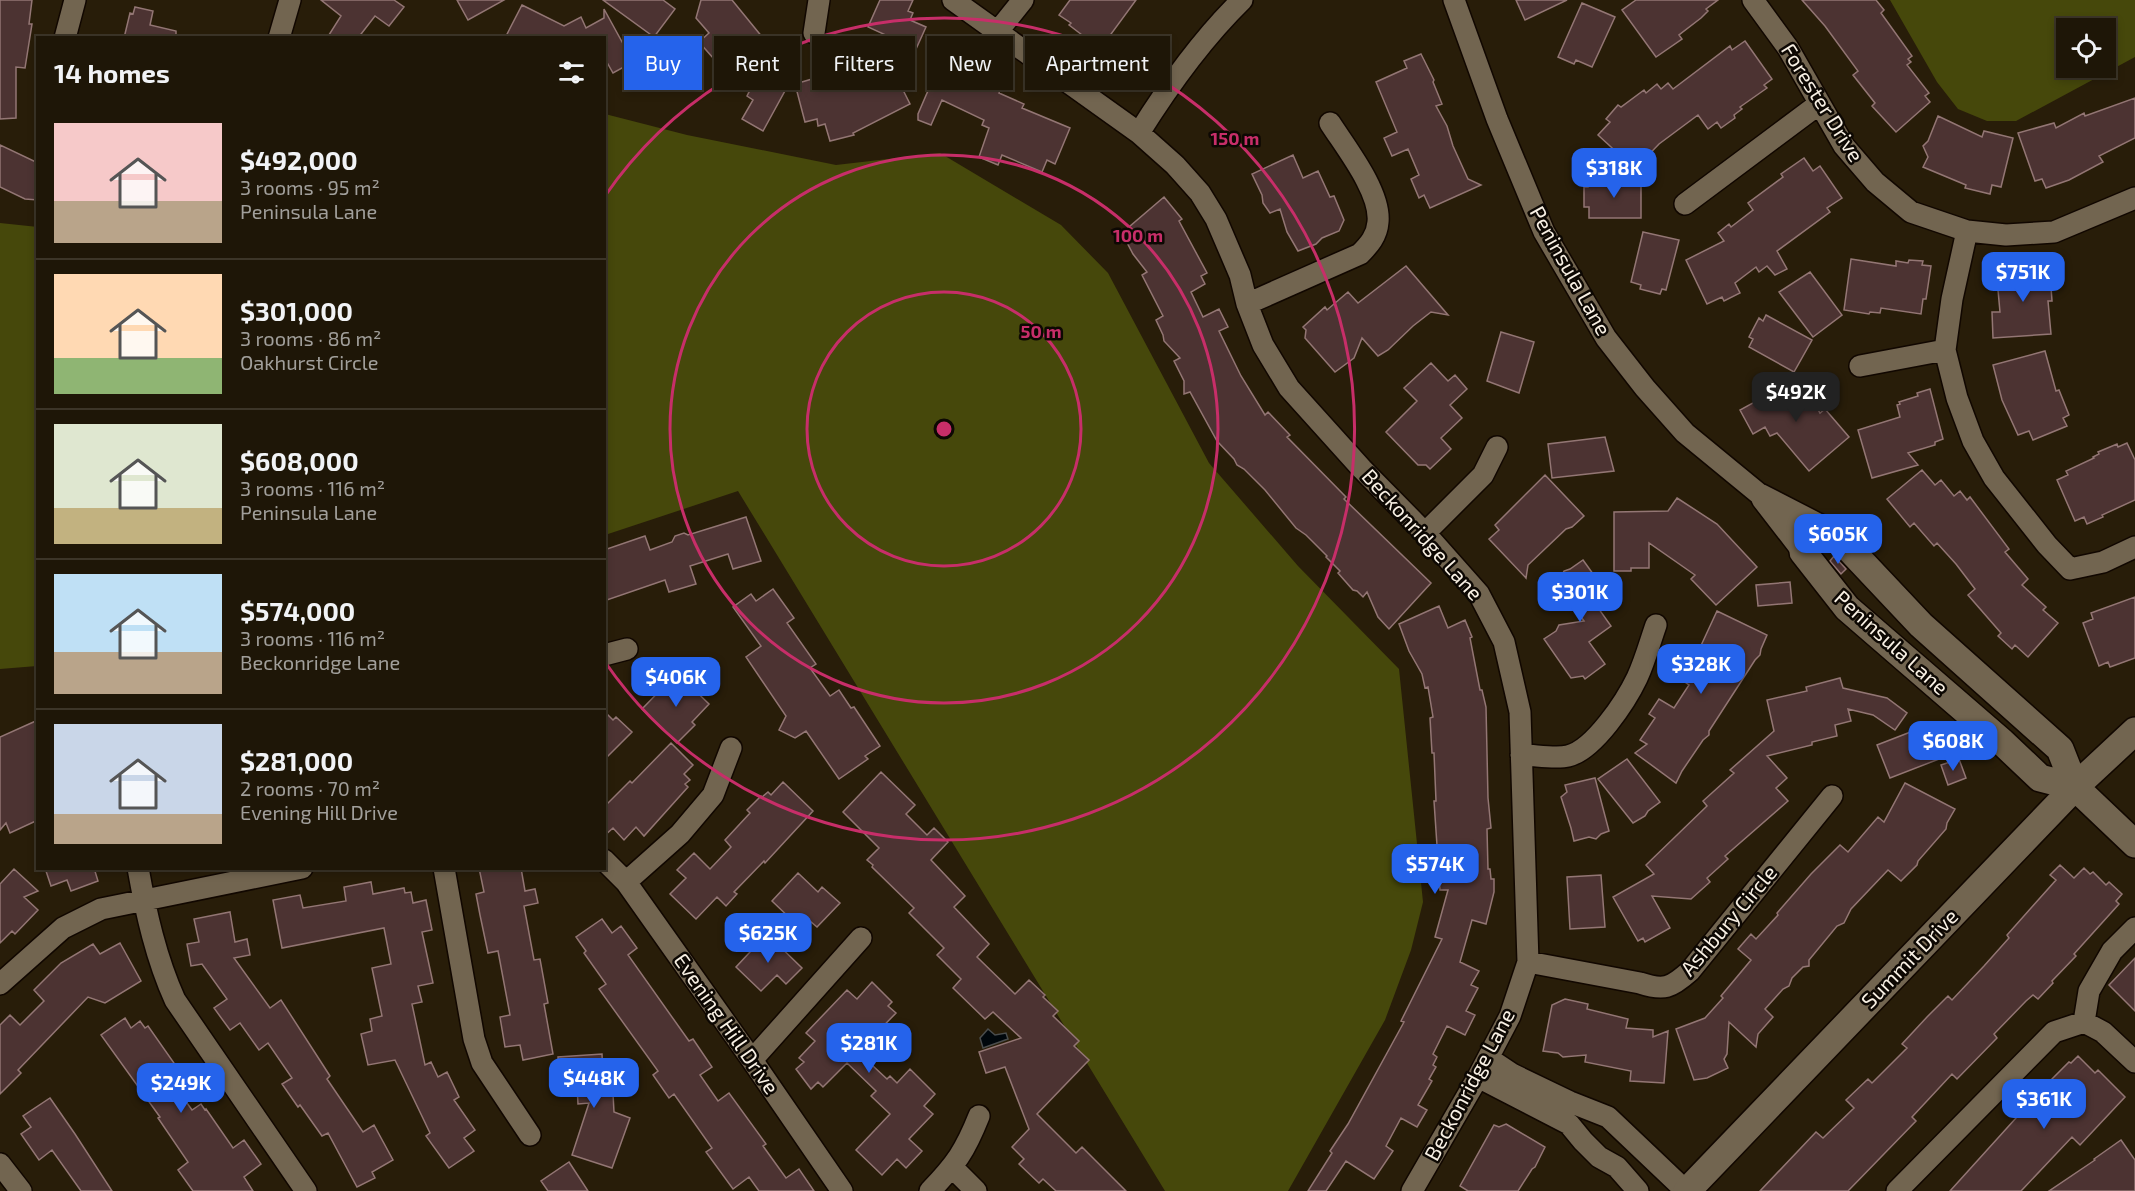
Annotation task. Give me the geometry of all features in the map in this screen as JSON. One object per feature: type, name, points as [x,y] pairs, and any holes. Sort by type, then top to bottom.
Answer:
[{"type":"street","points":[[66,36],[75,0]]},
{"type":"street","points":[[280,36],[290,0]]},
{"type":"street","points":[[814,33],[819,0]]},
{"type":"street","points":[[953,0],[1139,133],[1170,84],[1215,27],[1242,0]]},
{"type":"street","points":[[998,31],[1023,0]]},
{"type":"street","name":"Peninsula Lane","points":[[1454,0],[1497,119],[1544,232],[1606,338],[1645,388],[1685,433],[1758,493],[1833,533],[1921,625],[2060,749],[2075,787],[2135,844]]},
{"type":"street","name":"Forester Drive","points":[[1754,0],[1788,48],[1844,146],[1875,182],[1911,213],[1967,231],[2006,235],[2054,232],[2135,198]]},
{"type":"street","points":[[1685,204],[1819,104]]},
{"type":"street","points":[[1247,304],[1360,254],[1373,240],[1378,222],[1375,202],[1368,185],[1330,123]]},
{"type":"street","name":"Beckonridge Lane","points":[[1139,133],[1175,165],[1200,193],[1216,219],[1240,274],[1247,304],[1263,345],[1289,388],[1362,469],[1425,532],[1479,594],[1504,642],[1520,712],[1528,962],[1510,1016],[1478,1077],[1412,1191]]},
{"type":"street","points":[[1967,231],[1952,299],[1946,350],[1957,398],[1973,441],[1994,478],[2047,545],[2070,569],[2103,562],[2135,547]]},
{"type":"street","points":[[1860,366],[1946,350]]},
{"type":"street","points":[[1425,532],[1483,475],[1497,447]]},
{"type":"street","name":"Peninsula Lane","points":[[1758,493],[1850,611],[2002,742],[2040,778],[2075,787]]},
{"type":"street","points":[[1808,559],[1833,533]]},
{"type":"street","points":[[1850,611],[1879,580]]},
{"type":"street","points":[[1521,755],[1568,756],[1600,734],[1637,678],[1656,625]]},
{"type":"street","points":[[1897,651],[1921,625]]},
{"type":"street","points":[[606,654],[627,649]]},
{"type":"street","name":"Summit Drive","points":[[1687,1191],[2075,787],[2135,730]]},
{"type":"street","points":[[626,882],[680,834],[713,795],[731,748]]},
{"type":"street","name":"Ashbury Circle","points":[[1528,962],[1640,982],[1656,988],[1668,987],[1690,971],[1832,796]]},
{"type":"street","name":"Evening Hill Drive","points":[[606,862],[626,882],[842,1191]]},
{"type":"street","points":[[138,870],[162,972],[175,1000],[306,1191]]},
{"type":"street","points":[[0,984],[63,928],[101,909],[292,870]]},
{"type":"street","points":[[444,870],[474,1039],[482,1063],[530,1135]]},
{"type":"street","points":[[2084,1022],[2089,991],[2112,951],[2135,928]]},
{"type":"street","points":[[752,1060],[861,938]]},
{"type":"street","points":[[1897,1191],[2054,1032],[2084,1022],[2103,1032],[2135,1062]]},
{"type":"street","points":[[1488,1058],[1512,1074],[1608,1117],[1687,1191]]},
{"type":"street","points":[[1478,1077],[1569,1124],[1599,1157],[1617,1167],[1638,1191]]},
{"type":"street","points":[[1576,1134],[1594,1112]]},
{"type":"street","points":[[930,1191],[953,1168],[967,1145],[979,1116]]},
{"type":"street","points":[[1611,1164],[1632,1141]]},
{"type":"street","points":[[0,1164],[21,1191]]},
{"type":"street","points":[[953,1168],[976,1191]]},
{"type":"shaded area","points":[[1890,0],[2135,0],[2135,57],[2116,67],[2116,18],[2056,18],[2056,78],[2096,78],[2016,121],[1987,121],[1958,109],[1937,82]]},
{"type":"shaded area","points":[[606,114],[687,135],[836,165],[940,153],[1061,225],[1108,273],[1209,463],[1298,566],[1399,669],[1423,902],[1411,950],[1385,1020],[1288,1191],[1165,1191],[738,491],[606,535]]},
{"type":"shaded area","points":[[0,223],[36,227],[36,666],[0,669]]},
{"type":"shaded area","points":[[988,1029],[995,1035],[1006,1033],[1008,1039],[983,1048],[980,1038]]},
{"type":"building","points":[[0,0],[32,0],[29,24],[32,24],[25,68],[16,67],[16,118],[0,119]]},
{"type":"building","points":[[321,0],[394,0],[404,7],[389,26],[375,16],[360,36],[328,36],[341,16]]},
{"type":"building","points":[[457,0],[504,0],[468,20]]},
{"type":"building","points":[[603,0],[663,0],[675,9],[653,36]]},
{"type":"building","points":[[701,0],[732,0],[761,36],[714,36],[714,59],[702,45],[702,39],[709,33],[696,18]]},
{"type":"building","points":[[880,0],[913,0],[908,11],[913,13],[910,20],[926,27],[916,49],[915,36],[888,36],[868,27]]},
{"type":"building","points":[[1070,0],[1136,0],[1111,34],[1114,36],[1083,36],[1059,15]]},
{"type":"building","points":[[1516,0],[1567,0],[1525,20]]},
{"type":"building","points":[[1636,0],[1718,0],[1706,9],[1708,11],[1701,18],[1679,35],[1682,39],[1656,57],[1622,10]]},
{"type":"building","points":[[1802,0],[1876,0],[1884,10],[1881,13],[1912,56],[1908,59],[1911,62],[1907,65],[1929,93],[1925,96],[1930,102],[1896,132],[1872,106],[1875,103],[1853,75],[1858,71],[1825,26]]},
{"type":"building","points":[[1582,3],[1615,17],[1592,67],[1576,60],[1574,64],[1558,57]]},
{"type":"building","points":[[522,5],[564,26],[581,17],[586,28],[604,18],[604,9],[624,46],[624,67],[613,73],[606,61],[606,36],[506,36]]},
{"type":"building","points":[[135,7],[153,11],[150,25],[176,31],[176,36],[124,36],[130,13],[133,14]]},
{"type":"building","points":[[1745,41],[1772,79],[1764,85],[1767,88],[1740,107],[1742,109],[1734,115],[1735,118],[1721,128],[1717,122],[1708,129],[1698,115],[1659,144],[1635,169],[1598,135],[1610,122],[1606,119],[1618,105],[1621,107],[1644,90],[1646,93],[1657,84],[1661,89],[1668,83],[1673,89],[1730,46],[1732,50]]},
{"type":"building","points":[[1421,54],[1434,80],[1442,104],[1436,106],[1447,126],[1468,179],[1481,185],[1430,208],[1424,195],[1419,198],[1411,179],[1419,175],[1408,149],[1392,156],[1384,138],[1397,132],[1376,82],[1407,68],[1404,61]]},
{"type":"building","points":[[812,79],[812,90],[903,90],[910,104],[853,133],[854,135],[830,141],[825,124],[818,126],[817,119],[805,122],[797,90],[800,90],[800,83]]},
{"type":"building","points":[[746,90],[785,90],[763,131],[742,119],[753,100],[747,96],[749,92]]},
{"type":"building","points":[[928,90],[1000,90],[999,93],[1024,104],[1022,108],[1070,128],[1055,164],[1047,160],[1042,172],[1002,155],[998,165],[979,157],[989,128],[982,125],[984,120],[942,100],[931,125],[918,120],[918,114]]},
{"type":"building","points":[[2135,98],[2135,138],[2099,156],[2103,162],[2069,180],[2046,188],[2042,179],[2035,181],[2018,133],[2054,123],[2056,128],[2084,113],[2085,116]]},
{"type":"building","points":[[1938,116],[1982,137],[1984,131],[2013,138],[2001,187],[1992,185],[1990,194],[1965,188],[1966,185],[1923,167],[1928,157],[1923,146],[1928,141]]},
{"type":"building","points":[[0,145],[36,162],[36,200],[25,199],[0,187]]},
{"type":"building","points":[[1293,155],[1303,178],[1318,171],[1330,197],[1334,196],[1344,220],[1339,231],[1298,251],[1287,232],[1280,209],[1270,213],[1263,203],[1262,195],[1252,174]]},
{"type":"building","points":[[1804,158],[1813,171],[1820,166],[1842,198],[1827,208],[1830,212],[1777,251],[1787,269],[1775,275],[1767,266],[1759,272],[1756,267],[1735,283],[1740,293],[1724,301],[1722,297],[1707,304],[1686,260],[1724,241],[1718,233],[1729,224],[1731,227],[1753,210],[1748,203],[1783,177],[1781,174]]},
{"type":"building","points":[[1588,181],[1641,181],[1641,218],[1589,218],[1589,207],[1584,207],[1584,187],[1588,187]]},
{"type":"building","points":[[1164,197],[1182,219],[1179,221],[1207,273],[1201,276],[1205,284],[1191,292],[1203,317],[1219,309],[1228,327],[1219,331],[1241,376],[1265,415],[1268,412],[1290,435],[1287,437],[1346,497],[1344,499],[1431,583],[1389,629],[1378,617],[1367,592],[1363,597],[1353,590],[1327,556],[1296,528],[1265,490],[1237,465],[1217,441],[1190,392],[1184,394],[1184,381],[1174,361],[1180,358],[1164,341],[1156,320],[1163,316],[1142,275],[1147,272],[1133,254],[1122,233]]},
{"type":"building","points":[[1643,232],[1679,240],[1666,290],[1662,289],[1660,294],[1640,289],[1641,285],[1631,282]]},
{"type":"building","points":[[1851,259],[1896,266],[1896,261],[1908,263],[1909,260],[1923,261],[1922,265],[1931,266],[1926,299],[1923,299],[1921,314],[1881,308],[1880,313],[1870,312],[1869,314],[1844,310]]},
{"type":"building","points":[[2044,265],[2045,273],[2050,273],[2052,301],[2048,301],[2051,334],[1993,338],[1992,312],[2000,312],[1997,279],[2008,279],[2007,270],[2010,268]]},
{"type":"building","points":[[1406,266],[1448,315],[1431,312],[1378,356],[1362,338],[1354,358],[1335,372],[1305,338],[1306,330],[1303,327],[1325,307],[1327,310],[1348,292],[1358,303]]},
{"type":"building","points":[[1810,272],[1842,315],[1813,337],[1779,292]]},
{"type":"building","points":[[1766,315],[1812,340],[1794,372],[1749,347],[1753,339],[1749,337],[1759,318],[1763,321]]},
{"type":"building","points":[[1501,332],[1534,342],[1519,393],[1487,381]]},
{"type":"building","points":[[2045,351],[2056,391],[2059,390],[2069,415],[2063,418],[2067,426],[2033,440],[2029,431],[2018,435],[2002,400],[1993,365]]},
{"type":"building","points":[[1431,363],[1448,381],[1455,375],[1467,389],[1450,405],[1462,418],[1441,438],[1451,449],[1430,469],[1426,465],[1418,465],[1386,432],[1417,401],[1404,388]]},
{"type":"building","points":[[1800,377],[1820,413],[1825,409],[1849,437],[1809,471],[1777,433],[1770,436],[1765,427],[1753,434],[1740,410]]},
{"type":"building","points":[[1930,389],[1943,439],[1935,442],[1935,445],[1908,453],[1918,465],[1872,478],[1858,430],[1900,417],[1897,405],[1900,404],[1899,402],[1918,396],[1917,393]]},
{"type":"building","points":[[1605,437],[1614,471],[1552,478],[1548,444]]},
{"type":"building","points":[[2127,443],[2135,460],[2135,500],[2087,524],[2084,517],[2075,521],[2057,480],[2068,475],[2066,471],[2094,458],[2099,454],[2098,452],[2117,444],[2118,447]]},
{"type":"building","points":[[1922,470],[1935,485],[1941,480],[1954,496],[1960,491],[1967,500],[1970,497],[2009,549],[2005,552],[2028,579],[2022,585],[2046,607],[2043,610],[2058,623],[2028,657],[2015,645],[2012,649],[1998,636],[2001,633],[1968,595],[1975,589],[1956,564],[1937,543],[1934,546],[1914,523],[1910,527],[1887,499]]},
{"type":"building","points":[[1545,475],[1584,516],[1572,527],[1566,529],[1528,565],[1526,578],[1489,539],[1499,530],[1495,525]]},
{"type":"building","points":[[1677,498],[1717,524],[1757,567],[1716,605],[1691,579],[1695,575],[1649,543],[1649,568],[1614,571],[1614,512],[1668,511]]},
{"type":"building","points":[[746,517],[761,561],[733,569],[728,554],[690,566],[696,584],[669,592],[665,580],[606,600],[606,549],[645,536],[650,550],[672,542],[675,536],[684,533],[688,535]]},
{"type":"building","points":[[1834,556],[1846,569],[1841,574],[1830,561]]},
{"type":"building","points":[[1583,560],[1609,596],[1596,605],[1611,626],[1589,642],[1605,664],[1585,679],[1583,676],[1571,678],[1544,639],[1556,631],[1559,625],[1584,621],[1555,580],[1564,571]]},
{"type":"building","points":[[1790,582],[1792,603],[1758,606],[1756,585]]},
{"type":"building","points":[[773,589],[794,618],[787,623],[816,664],[810,668],[830,696],[839,690],[851,708],[854,707],[880,746],[865,756],[868,759],[839,779],[806,731],[795,738],[779,730],[786,716],[746,657],[761,646],[733,607],[751,594],[756,601]]},
{"type":"building","points":[[2135,597],[2135,658],[2110,667],[2108,662],[2099,666],[2083,623],[2093,619],[2091,613]]},
{"type":"building","points":[[1439,606],[1448,628],[1465,620],[1472,637],[1470,638],[1480,690],[1482,690],[1486,707],[1491,828],[1487,829],[1488,869],[1490,869],[1491,879],[1494,879],[1494,892],[1486,924],[1472,920],[1460,962],[1479,971],[1471,985],[1478,988],[1466,1011],[1475,1015],[1465,1035],[1447,1026],[1433,1054],[1437,1057],[1433,1065],[1436,1067],[1429,1079],[1432,1081],[1418,1105],[1427,1110],[1417,1127],[1401,1118],[1386,1146],[1393,1151],[1374,1179],[1346,1161],[1326,1191],[1308,1191],[1332,1153],[1330,1151],[1348,1124],[1404,1022],[1401,1021],[1442,939],[1435,937],[1448,890],[1440,890],[1434,801],[1436,801],[1434,753],[1432,753],[1430,718],[1433,717],[1428,687],[1425,688],[1422,674],[1409,651],[1399,624]]},
{"type":"building","points":[[1717,611],[1767,635],[1760,655],[1676,783],[1635,753],[1647,744],[1640,740],[1655,718],[1649,714],[1659,699],[1674,708],[1689,685],[1682,680]]},
{"type":"building","points":[[677,673],[709,704],[692,722],[695,725],[677,743],[642,709]]},
{"type":"building","points":[[1840,678],[1843,688],[1887,698],[1907,713],[1895,730],[1873,715],[1848,709],[1851,721],[1835,725],[1837,736],[1767,756],[1787,778],[1776,788],[1788,801],[1725,856],[1728,859],[1707,878],[1710,882],[1691,899],[1652,896],[1670,928],[1645,942],[1643,938],[1638,941],[1613,897],[1654,874],[1646,865],[1707,806],[1703,801],[1734,773],[1730,770],[1774,731],[1767,700],[1807,691],[1806,687]]},
{"type":"building","points":[[606,713],[613,720],[616,717],[632,732],[606,758]]},
{"type":"building","points":[[36,721],[36,821],[10,833],[6,823],[0,830],[0,737]]},
{"type":"building","points":[[1926,726],[1939,759],[1890,778],[1877,745]]},
{"type":"building","points":[[671,743],[693,765],[684,774],[690,780],[685,784],[688,787],[644,836],[636,827],[624,840],[613,828],[606,834],[606,805],[630,781],[632,783]]},
{"type":"building","points":[[1627,759],[1660,802],[1645,816],[1633,823],[1598,779]]},
{"type":"building","points":[[1959,759],[1966,778],[1948,785],[1941,765]]},
{"type":"building","points":[[881,772],[915,805],[906,814],[927,835],[934,828],[948,842],[931,860],[965,896],[954,907],[989,944],[977,957],[1015,994],[1029,980],[1058,1011],[1053,1016],[1079,1041],[1074,1046],[1089,1060],[1037,1114],[1076,1153],[1082,1147],[1126,1191],[1056,1191],[1043,1179],[1039,1183],[1019,1164],[1024,1159],[1012,1147],[1029,1129],[1005,1067],[986,1073],[979,1052],[1021,1038],[993,1012],[985,1019],[953,988],[961,979],[937,955],[944,948],[909,913],[914,908],[872,867],[873,865],[867,860],[879,848],[843,812]]},
{"type":"building","points":[[1595,778],[1609,831],[1596,839],[1589,837],[1574,841],[1561,797],[1567,792],[1565,785]]},
{"type":"building","points":[[783,782],[813,811],[765,863],[764,861],[734,892],[737,894],[726,906],[717,897],[696,919],[670,894],[686,878],[677,870],[694,853],[710,869],[731,847],[725,840],[750,813],[747,810],[761,796],[768,792],[771,795]]},
{"type":"building","points":[[1905,783],[1955,809],[1946,829],[1901,881],[1888,870],[1851,909],[1844,923],[1837,926],[1809,960],[1809,966],[1803,967],[1792,978],[1789,986],[1783,989],[1765,1009],[1773,1017],[1758,1034],[1756,1047],[1729,1022],[1727,1054],[1724,1059],[1728,1068],[1707,1078],[1694,1080],[1676,1029],[1705,1018],[1751,960],[1738,949],[1751,934],[1756,939],[1811,874],[1840,845],[1848,852],[1878,817],[1884,822]]},
{"type":"building","points":[[2060,865],[2074,878],[2084,868],[2090,874],[2093,872],[2106,885],[2109,882],[2122,894],[2116,901],[2119,904],[2074,954],[2076,956],[2052,981],[2053,983],[2038,999],[2033,995],[2026,1001],[1994,1034],[1997,1038],[1957,1079],[1952,1074],[1912,1117],[1916,1121],[1848,1191],[1760,1191],[1816,1132],[1823,1138],[1854,1108],[1846,1100],[1868,1079],[1872,1083],[1907,1048],[1902,1044],[1927,1017],[1948,996],[1952,1000],[1984,966],[2009,938],[2007,935],[2056,880],[2050,875]]},
{"type":"building","points":[[14,869],[38,891],[24,897],[38,910],[15,934],[12,931],[0,943],[0,884]]},
{"type":"building","points":[[46,870],[95,870],[98,881],[71,891],[67,880],[51,886]]},
{"type":"building","points":[[479,870],[521,870],[525,891],[535,889],[538,903],[524,906],[534,960],[540,959],[548,1003],[544,1004],[553,1054],[523,1060],[520,1045],[505,1047],[500,1017],[510,1015],[498,951],[488,953],[476,894],[484,892]]},
{"type":"building","points":[[798,873],[818,892],[822,887],[840,903],[817,927],[803,915],[795,923],[772,901]]},
{"type":"building","points":[[1601,875],[1605,927],[1570,929],[1567,877]]},
{"type":"building","points":[[371,882],[373,894],[404,888],[405,893],[411,892],[413,903],[426,900],[432,930],[422,932],[433,983],[418,986],[422,1002],[412,1004],[425,1065],[431,1062],[438,1077],[447,1072],[459,1097],[454,1100],[475,1130],[464,1138],[474,1151],[449,1168],[426,1136],[430,1133],[395,1060],[368,1065],[361,1034],[372,1031],[370,1019],[382,1016],[372,968],[391,964],[384,928],[282,948],[273,900],[300,895],[303,908],[346,901],[344,887]]},
{"type":"building","points":[[230,912],[235,942],[247,939],[250,955],[234,958],[270,1008],[281,1000],[330,1076],[327,1079],[363,1132],[374,1125],[393,1160],[372,1172],[375,1178],[357,1187],[328,1133],[322,1136],[282,1084],[292,1078],[268,1043],[259,1050],[240,1023],[230,1030],[214,1008],[227,999],[202,964],[191,966],[187,944],[199,942],[194,919]]},
{"type":"building","points":[[602,919],[612,933],[621,926],[637,948],[628,955],[689,1041],[693,1039],[712,1067],[700,1075],[718,1101],[729,1093],[766,1144],[763,1146],[786,1178],[799,1169],[814,1191],[759,1191],[749,1177],[733,1189],[706,1152],[712,1148],[674,1094],[669,1098],[653,1075],[658,1071],[599,989],[606,984],[584,953],[586,951],[576,937]]},
{"type":"building","points":[[767,934],[802,968],[786,984],[777,975],[761,991],[736,967]]},
{"type":"building","points":[[120,943],[141,981],[105,1003],[88,997],[18,1070],[21,1073],[0,1094],[0,1025],[10,1015],[20,1025],[44,1001],[34,990],[61,963],[93,944],[100,954]]},
{"type":"building","points":[[2135,958],[2135,1011],[2109,985]]},
{"type":"building","points":[[872,982],[892,1002],[888,1006],[896,1013],[858,1052],[887,1079],[890,1076],[897,1083],[910,1069],[935,1094],[924,1106],[933,1114],[909,1139],[922,1151],[906,1168],[897,1159],[882,1175],[856,1150],[890,1114],[871,1096],[876,1091],[847,1063],[823,1087],[818,1082],[811,1089],[796,1069],[804,1062],[799,1058],[815,1041],[806,1033],[847,990],[857,999]]},
{"type":"building","points":[[1565,999],[1588,1004],[1587,1009],[1628,1019],[1626,1028],[1653,1030],[1653,1037],[1668,1031],[1664,1083],[1630,1081],[1631,1071],[1585,1062],[1586,1055],[1563,1057],[1558,1053],[1543,1051],[1552,1005]]},
{"type":"building","points":[[125,1018],[131,1028],[140,1021],[145,1028],[148,1026],[181,1073],[184,1080],[175,1086],[192,1110],[201,1104],[233,1148],[244,1140],[261,1164],[244,1177],[253,1191],[193,1191],[178,1170],[188,1162],[158,1118],[160,1117],[101,1035]]},
{"type":"building","points":[[602,1054],[603,1076],[612,1075],[614,1112],[630,1118],[612,1168],[572,1155],[589,1103],[578,1104],[577,1085],[560,1086],[558,1057]]},
{"type":"building","points":[[2078,1056],[2095,1073],[2098,1070],[2125,1097],[2080,1145],[2072,1137],[2021,1191],[1950,1191],[2045,1086]]},
{"type":"building","points":[[50,1098],[112,1191],[81,1191],[52,1150],[39,1160],[21,1134],[31,1127],[23,1116]]},
{"type":"building","points":[[1506,1124],[1545,1147],[1535,1167],[1518,1191],[1468,1191],[1460,1186],[1494,1125],[1499,1127]]},
{"type":"building","points":[[2121,1140],[2135,1160],[2135,1191],[2049,1191],[2095,1160]]},
{"type":"building","points":[[569,1162],[588,1191],[548,1191],[541,1181]]}]
